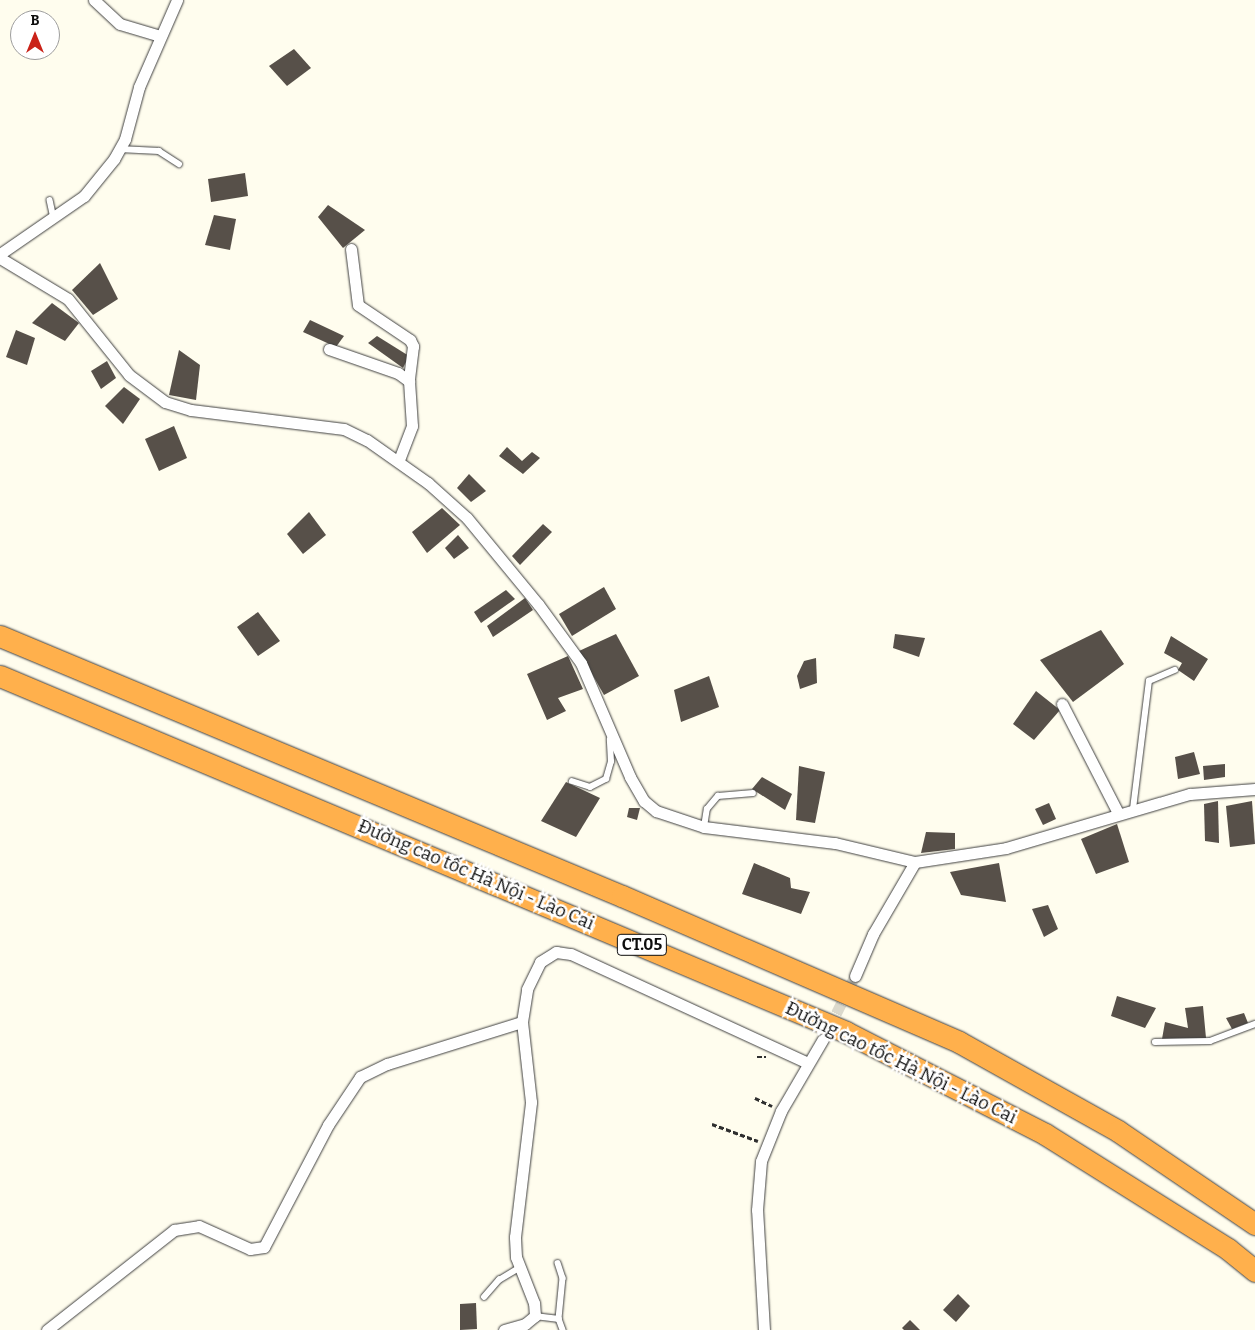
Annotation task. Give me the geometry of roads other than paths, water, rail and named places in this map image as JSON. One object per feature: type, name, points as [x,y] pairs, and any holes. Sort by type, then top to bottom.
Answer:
[{"type":"highway","name":"Đường cao tốc Hà Nội - Lào Cai","points":[[0,636],[612,892],[959,1042],[1118,1131],[1255,1224]]},
{"type":"highway","name":"Đường cao tốc Hà Nội - Lào Cai","points":[[0,676],[846,1032],[1045,1134],[1228,1248],[1255,1271]]},
{"type":"street","points":[[94,0],[120,24],[160,36]]},
{"type":"street","points":[[177,0],[160,36],[120,148],[84,196],[53,214],[0,256],[68,298],[129,374],[165,402],[191,410],[338,428],[354,433],[399,460],[467,518],[538,604],[581,663],[644,801],[656,811],[704,827],[835,842],[915,862],[1006,848],[1118,813],[1190,794],[1255,788]]},
{"type":"street","points":[[351,249],[358,305],[412,343],[409,381],[412,426],[399,460]]},
{"type":"street","points":[[329,349],[398,373],[409,381]]},
{"type":"street","points":[[1062,704],[1118,813]]},
{"type":"street","points":[[855,976],[873,934],[915,862]]},
{"type":"street","points":[[508,1330],[535,1316],[534,1303],[519,1268],[514,1237],[531,1102],[522,1022],[528,989],[540,962],[562,953],[806,1062]]},
{"type":"street","points":[[48,1330],[96,1288],[174,1230],[199,1226],[250,1248],[264,1247],[328,1125],[360,1077],[387,1064],[522,1022]]},
{"type":"street","points":[[764,1330],[757,1210],[766,1145],[806,1062],[823,1039]]},
{"type":"lane","points":[[120,148],[159,151],[178,164]]},
{"type":"lane","points":[[50,200],[53,214]]},
{"type":"lane","points":[[1133,809],[1149,681],[1175,670]]},
{"type":"lane","points":[[572,781],[590,787],[608,775],[610,728]]},
{"type":"lane","points":[[704,827],[707,809],[718,796],[753,793]]},
{"type":"lane","points":[[1155,1042],[1210,1041],[1255,1024]]},
{"type":"lane","points":[[558,1262],[563,1278],[559,1319],[563,1330]]},
{"type":"lane","points":[[484,1298],[499,1280],[519,1268]]},
{"type":"lane","points":[[535,1316],[559,1319]]},
{"type":"tunnel","points":[[829,1028],[855,976]]}]
